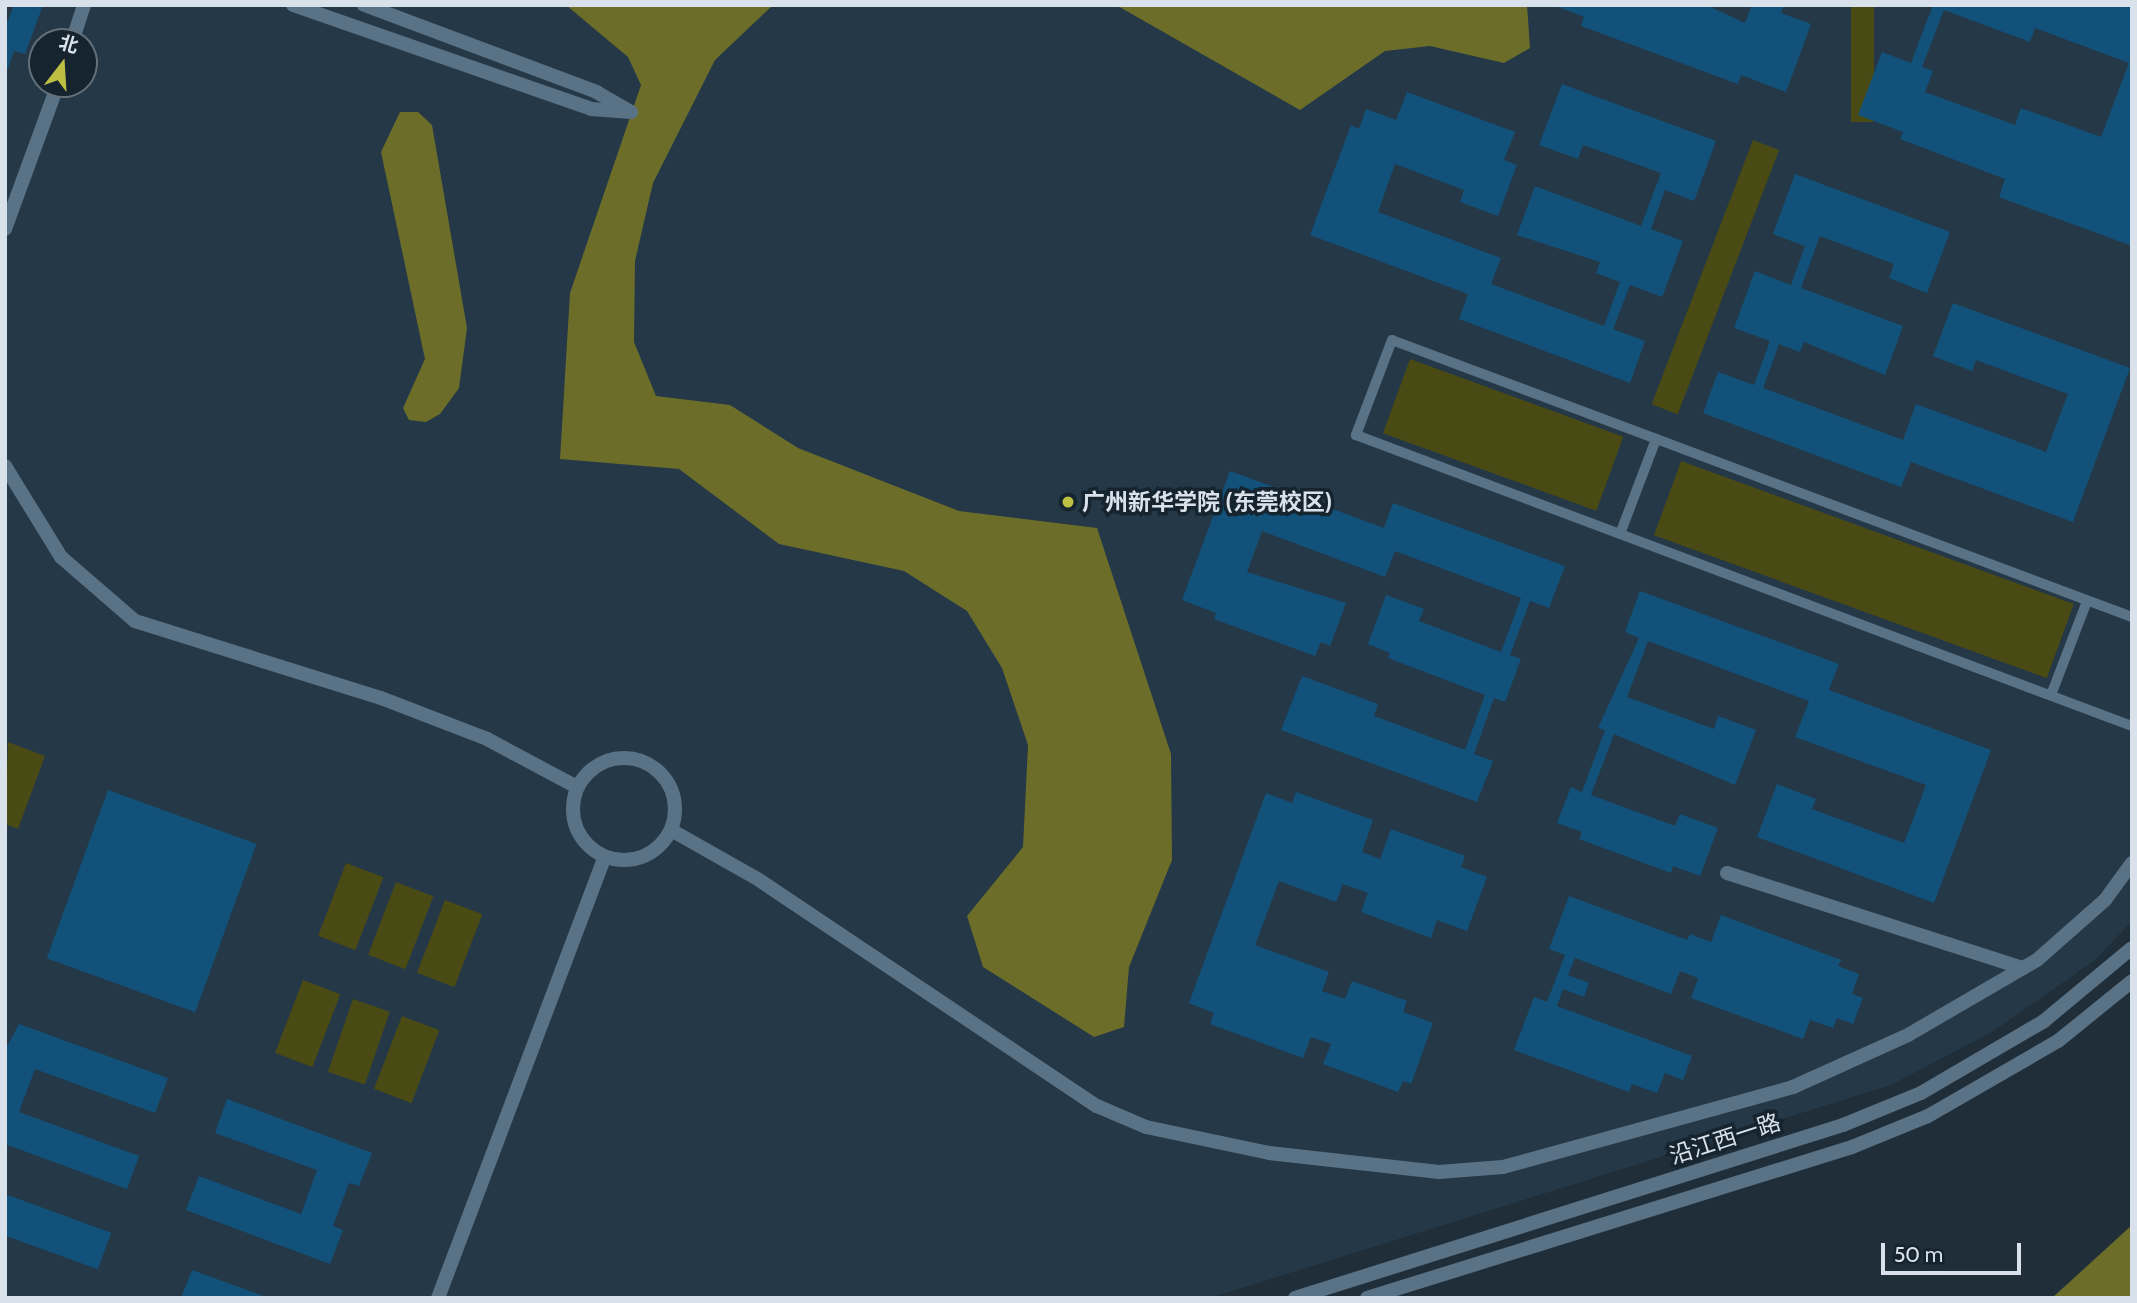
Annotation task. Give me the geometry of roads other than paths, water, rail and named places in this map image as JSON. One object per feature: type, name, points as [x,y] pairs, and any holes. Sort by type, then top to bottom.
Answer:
[{"type":"street","points":[[77,28],[84,5]]},
{"type":"street","points":[[293,5],[591,109],[631,112],[597,92],[363,5]]},
{"type":"street","points":[[5,229],[53,98]]},
{"type":"street","points":[[2132,617],[1392,340],[1356,435],[2132,726]]},
{"type":"street","points":[[1620,534],[1656,439]]},
{"type":"street","points":[[5,466],[61,557],[135,621],[393,703],[498,744],[577,788]]},
{"type":"street","points":[[2051,695],[2087,601]]},
{"type":"street","points":[[612,758],[648,763],[671,786],[671,830],[649,854],[605,856],[586,843],[574,822],[577,788],[591,769],[612,758]]},
{"type":"street","points":[[671,830],[767,886],[1097,1106],[1146,1127],[1350,1167],[1439,1172],[1503,1167],[1642,1133],[1793,1087],[1908,1035],[2023,968],[2105,900],[2132,863]]},
{"type":"street","points":[[438,1298],[605,856]]},
{"type":"street","points":[[1727,873],[2023,968]]},
{"type":"street","name":"沿江西一路","points":[[1295,1298],[1843,1125],[1908,1098],[1995,1054],[2132,948]]},
{"type":"street","name":"沿江西一路","points":[[1367,1298],[1852,1147],[1928,1116],[2058,1041],[2132,981]]},
{"type":"place","name":"广州新华学院 (东莞校区)","points":[[1068,502]]}]
